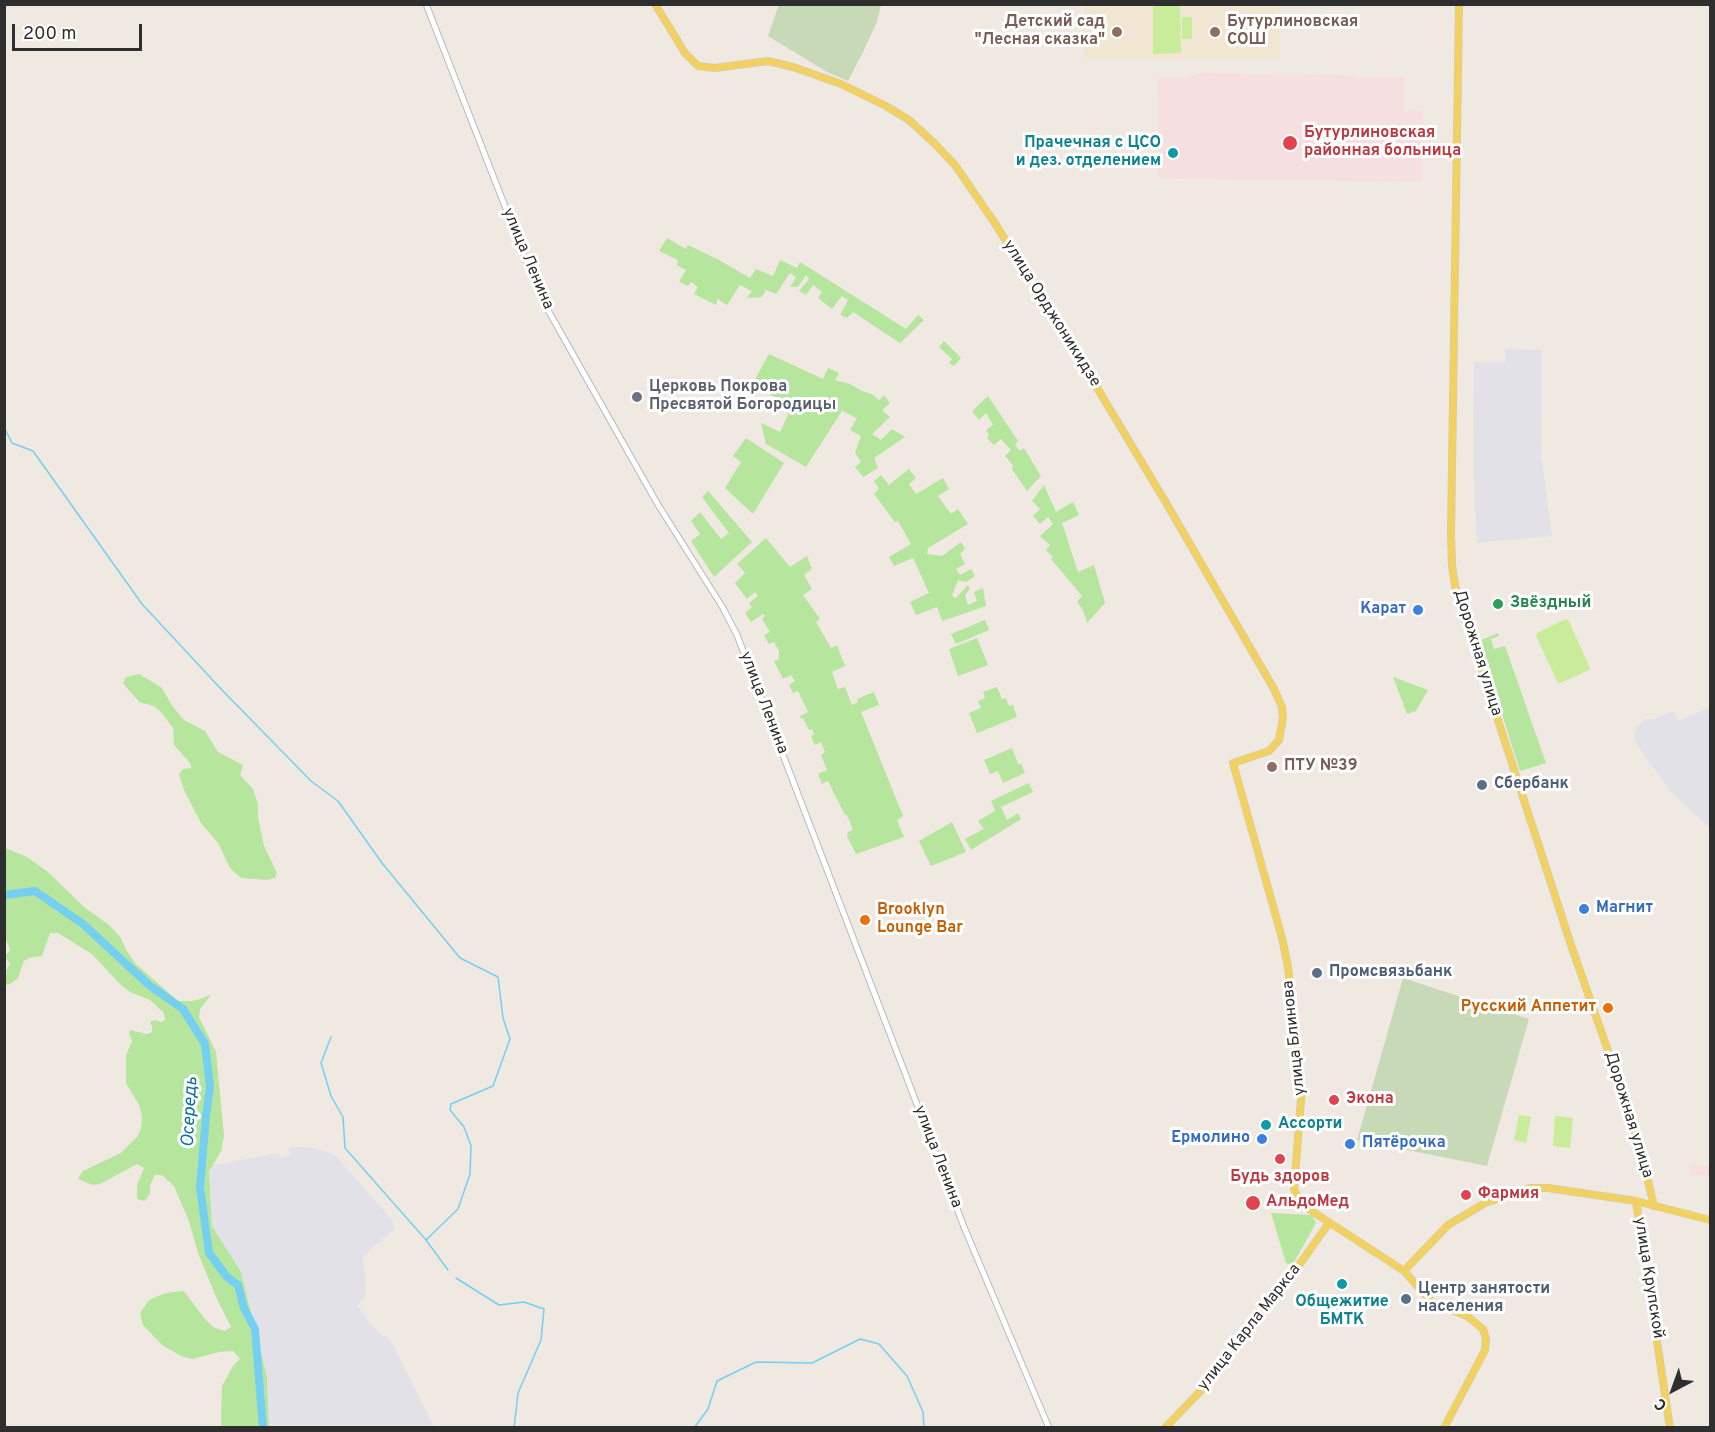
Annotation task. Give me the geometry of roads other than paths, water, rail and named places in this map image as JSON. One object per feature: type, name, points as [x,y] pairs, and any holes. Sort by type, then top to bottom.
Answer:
[{"type":"main road","name":"улица Орджоникидзе","points":[[655,4],[685,53],[698,66],[715,68],[768,61],[841,84],[909,120],[955,165],[1051,311],[1165,501],[1278,698],[1283,718],[1280,740],[1269,751],[1233,763]]},
{"type":"main road","name":"Дорожная улица","points":[[1459,4],[1451,532],[1452,566],[1456,591],[1640,1148],[1654,1206]]},
{"type":"main road","name":"улица Блинова","points":[[1233,763],[1282,938],[1289,977],[1302,1088],[1294,1189],[1301,1204],[1404,1270],[1432,1302],[1467,1316],[1480,1325],[1486,1339],[1485,1350],[1444,1428]]},
{"type":"main road","points":[[1404,1270],[1448,1225],[1485,1203],[1530,1188],[1548,1188],[1636,1201],[1710,1220]]},
{"type":"main road","name":"улица Крупской","points":[[1636,1201],[1670,1428]]},
{"type":"main road","name":"улица Карла Маркса","points":[[1165,1428],[1211,1380],[1293,1275],[1329,1223]]},
{"type":"street","name":"улица Ленина","points":[[426,4],[535,286],[657,503],[728,616],[737,635],[964,1227],[1049,1428]]},
{"type":"waterway","points":[[4,427],[12,443],[33,451],[142,604],[311,781],[338,801],[382,863],[460,958],[498,977],[503,1018],[510,1039],[493,1086],[451,1104],[450,1110],[464,1127],[471,1146],[470,1174],[458,1209],[426,1240]]},
{"type":"waterway","name":"Осередь","points":[[4,895],[35,891],[83,924],[149,985],[183,1009],[205,1044],[210,1087],[200,1187],[209,1253],[227,1277],[238,1285],[244,1308],[255,1329],[263,1428]]},
{"type":"waterway","points":[[331,1037],[321,1063],[331,1096],[343,1117],[345,1148],[426,1240],[448,1270]]},
{"type":"waterway","points":[[456,1278],[499,1305],[524,1302],[544,1309],[541,1340],[518,1393],[514,1428]]},
{"type":"waterway","points":[[694,1428],[708,1409],[717,1381],[756,1362],[812,1363],[860,1339],[879,1344],[907,1376],[923,1412],[924,1428]]},
{"type":"place","name":"Детский сад \"Лесная сказка\"","points":[[1117,32]]},
{"type":"place","name":"Бутурлиновская СОШ","points":[[1215,32]]},
{"type":"place","name":"Бутурлиновская районная больница","points":[[1290,143]]},
{"type":"place","name":"Прачечная с ЦСО и дез. отделением","points":[[1173,153]]},
{"type":"place","name":"Церковь Покрова Пресвятой Богородицы","points":[[637,397]]},
{"type":"place","name":"Звёздный","points":[[1498,604]]},
{"type":"place","name":"Карат","points":[[1418,610]]},
{"type":"place","name":"ПТУ №39","points":[[1272,767]]},
{"type":"place","name":"Сбербанк","points":[[1482,785]]},
{"type":"place","name":"Магнит","points":[[1584,909]]},
{"type":"place","name":"Brooklyn Lounge Bar","points":[[865,920]]},
{"type":"place","name":"Промсвязьбанк","points":[[1317,973]]},
{"type":"place","name":"Русский Аппетит","points":[[1608,1008]]},
{"type":"place","name":"Экона","points":[[1334,1100]]},
{"type":"place","name":"Ассорти","points":[[1266,1125]]},
{"type":"place","name":"Ермолино","points":[[1262,1139]]},
{"type":"place","name":"Пятёрочка","points":[[1350,1144]]},
{"type":"place","name":"Будь здоров","points":[[1280,1159]]},
{"type":"place","name":"Фармия","points":[[1466,1195]]},
{"type":"place","name":"АльдоМед","points":[[1253,1203]]},
{"type":"place","name":"Общежитие БМТК","points":[[1342,1284]]},
{"type":"place","name":"Центр занятости населения","points":[[1406,1299]]}]
